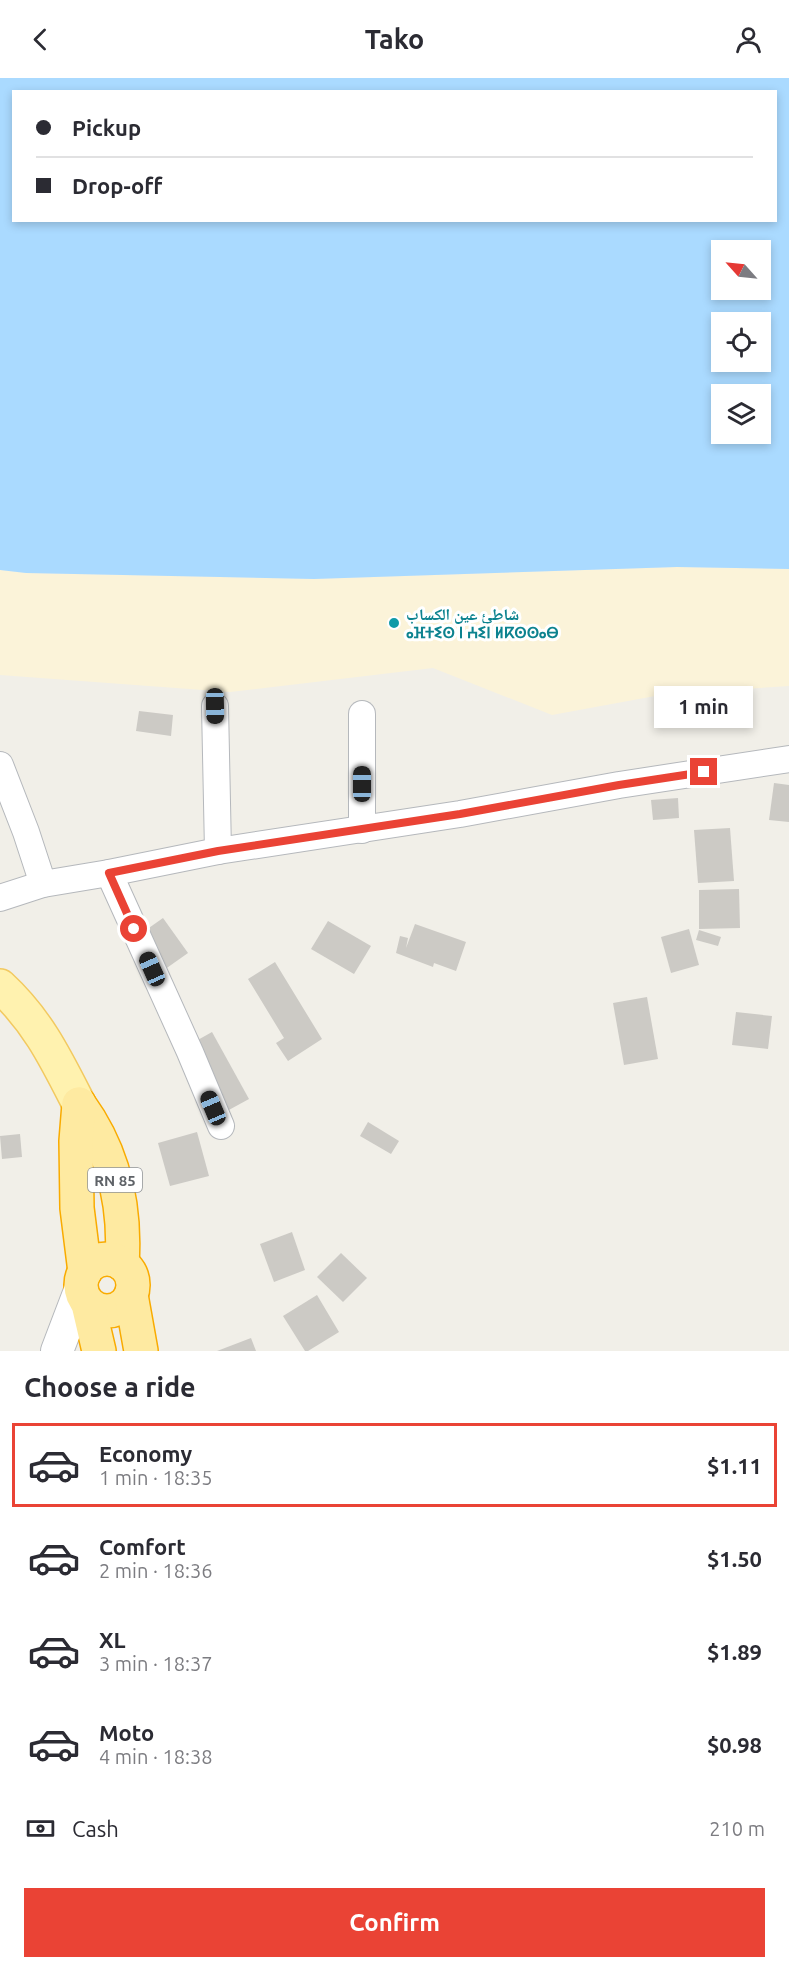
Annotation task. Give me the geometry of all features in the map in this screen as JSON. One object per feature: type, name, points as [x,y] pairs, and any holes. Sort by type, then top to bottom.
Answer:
[{"type":"highway","name":"RN 85","points":[[79,1104],[92,1122],[104,1147],[120,1199],[124,1221],[127,1280],[141,1351]]},
{"type":"highway","name":"RN 85","points":[[79,1104],[76,1150],[77,1208],[85,1288],[99,1351]]},
{"type":"highway","points":[[106,1259],[115,1261],[127,1280],[120,1308],[112,1311],[103,1311],[85,1288],[98,1261],[106,1259]]},
{"type":"main road","name":"RN 85","points":[[0,986],[36,1025],[79,1104]]},
{"type":"street","points":[[215,706],[218,851]]},
{"type":"street","points":[[362,714],[362,830]]},
{"type":"street","points":[[0,898],[43,884],[218,851],[362,830],[619,785],[789,759]]},
{"type":"street","points":[[0,765],[43,884]]},
{"type":"street","points":[[109,873],[221,1126]]},
{"type":"street","points":[[57,1351],[85,1288]]},
{"type":"sand","name":"شاطئ عين الكساب ⴰⴼⵜⵉⵙ ⵏ ⵄⵉⵏ ⵍⴽⵙⵙⴰⴱ","points":[[677,567],[789,569],[789,686],[666,694],[552,715],[433,668],[230,692],[0,675],[0,570],[26,573],[314,579]]},
{"type":"water","points":[[0,78],[789,78],[789,569],[677,567],[314,579],[26,573],[0,570]]},
{"type":"building","points":[[139,711],[173,715],[171,736],[136,731]]},
{"type":"building","points":[[774,783],[789,785],[789,822],[769,820]]},
{"type":"building","points":[[678,798],[679,818],[653,820],[651,800]]},
{"type":"building","points":[[730,828],[734,881],[698,883],[694,830]]},
{"type":"building","points":[[739,889],[740,928],[699,929],[699,890]]},
{"type":"building","points":[[163,918],[188,953],[154,977],[129,942]]},
{"type":"building","points":[[328,921],[371,946],[354,974],[311,949]]},
{"type":"building","points":[[415,924],[466,942],[456,971],[434,963],[433,967],[396,953],[400,936],[408,938],[406,948]]},
{"type":"building","points":[[689,929],[699,965],[671,973],[661,937]]},
{"type":"building","points":[[699,930],[721,937],[718,946],[696,940]]},
{"type":"building","points":[[275,962],[322,1039],[288,1061],[276,1043],[284,1038],[248,979]]},
{"type":"building","points":[[647,997],[658,1059],[624,1065],[613,1003]]},
{"type":"building","points":[[736,1012],[772,1016],[768,1049],[732,1045]]},
{"type":"building","points":[[212,1032],[249,1099],[216,1117],[180,1050]]},
{"type":"building","points":[[368,1122],[399,1141],[391,1154],[360,1136]]},
{"type":"building","points":[[197,1132],[209,1176],[170,1186],[158,1143]]},
{"type":"building","points":[[20,1134],[22,1157],[2,1159],[0,1136]]},
{"type":"building","points":[[292,1232],[305,1270],[274,1282],[260,1244]]},
{"type":"building","points":[[341,1253],[367,1278],[343,1302],[317,1277]]},
{"type":"building","points":[[317,1295],[339,1332],[305,1351],[283,1316]]},
{"type":"building","points":[[251,1338],[256,1351],[217,1351]]},
{"type":"place","name":"شاطئ عين الكساب ⴰⴼⵜⵉⵙ ⵏ ⵄⵉⵏ ⵍⴽⵙⵙⴰⴱ","points":[[394,623]]},
{"type":"route","points":[[134,929],[109,873],[218,851],[362,830],[704,772]]}]
